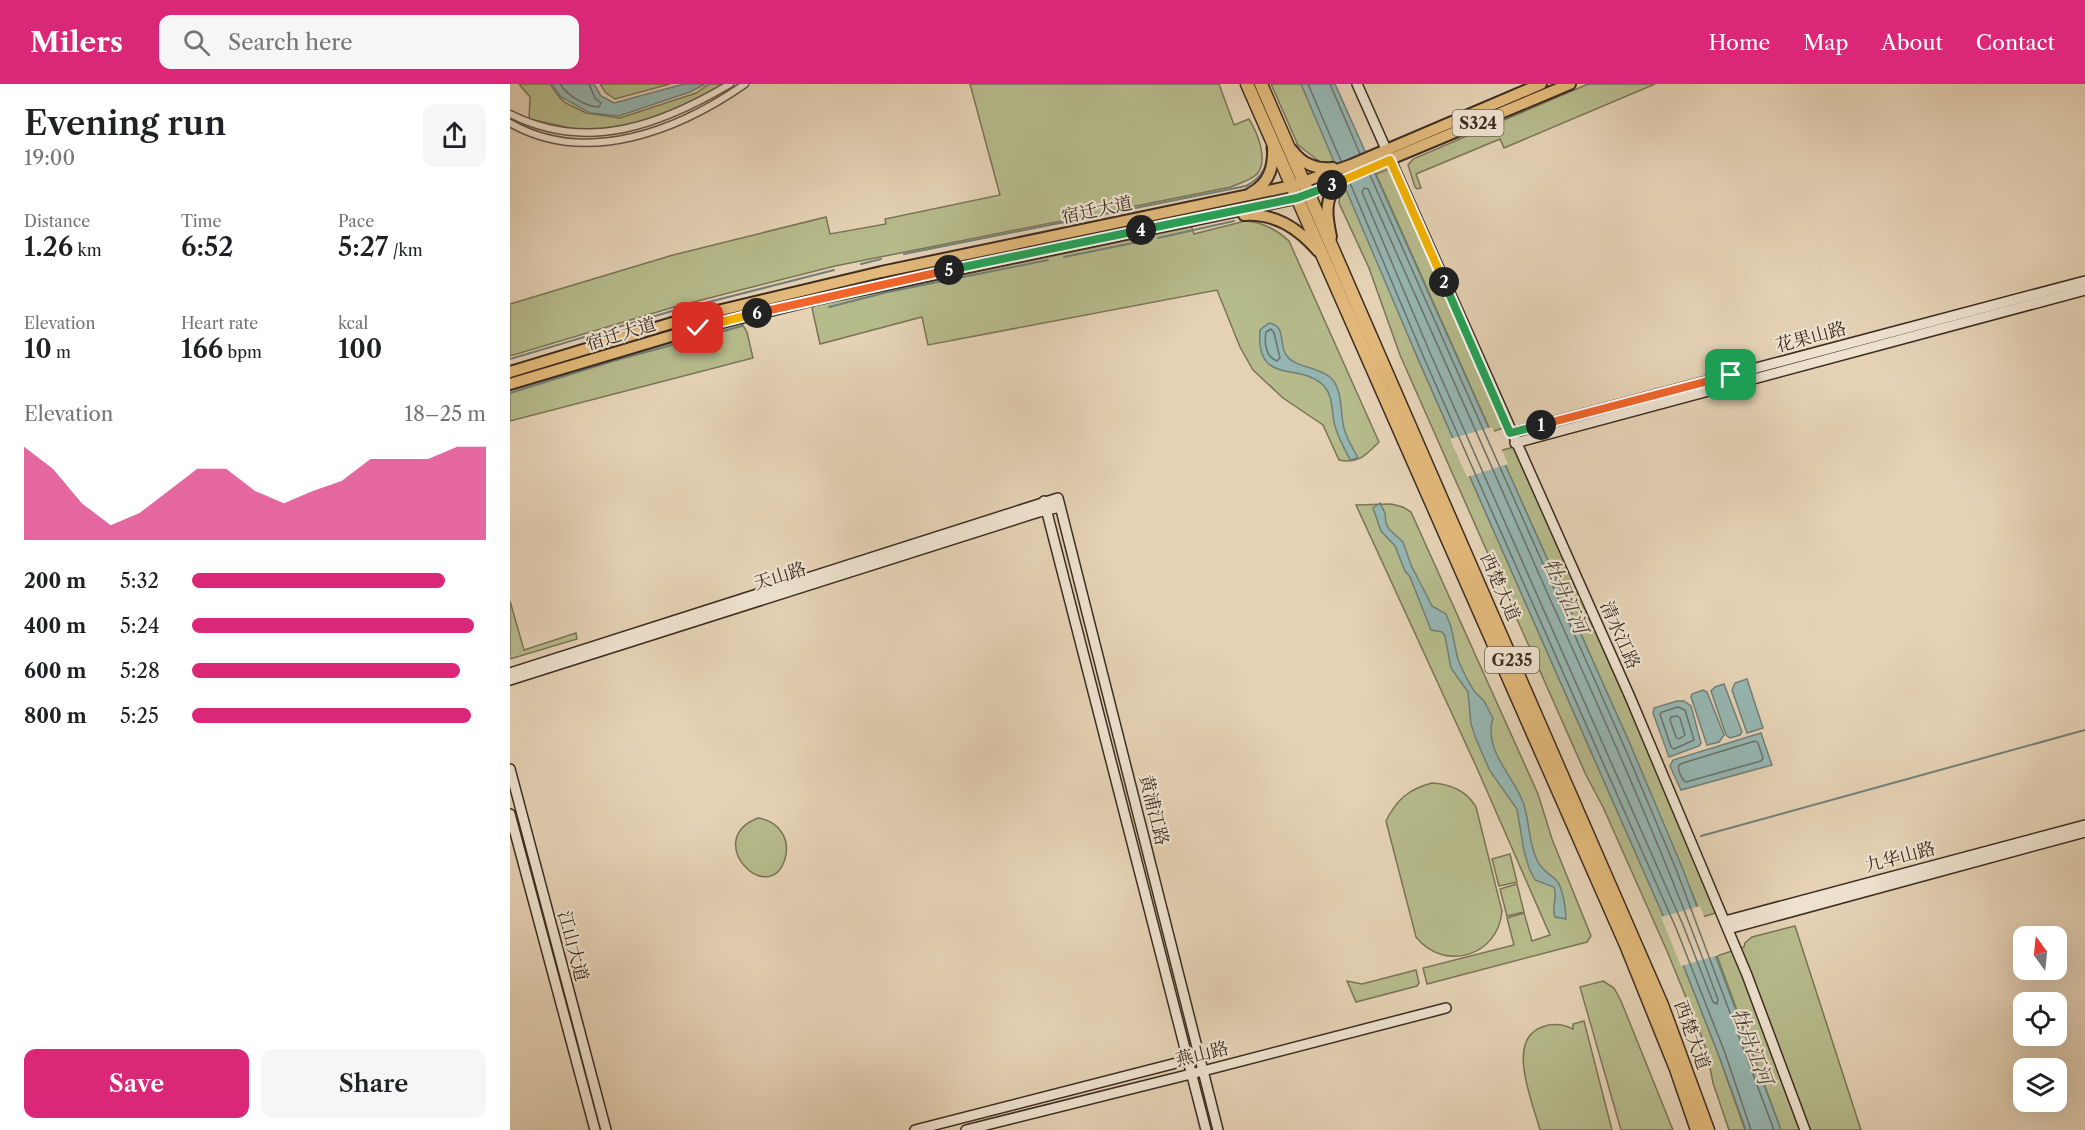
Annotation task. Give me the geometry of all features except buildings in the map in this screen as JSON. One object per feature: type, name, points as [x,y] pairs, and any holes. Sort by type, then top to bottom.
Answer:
[{"type":"highway","points":[[1247,84],[1279,141]]},
{"type":"highway","points":[[1261,84],[1279,141]]},
{"type":"highway","name":"西楚大道","points":[[1279,141],[1662,1005],[1708,1130]]},
{"type":"highway","name":"西楚大道","points":[[1328,252],[1626,945],[1676,1069],[1697,1130]]},
{"type":"main road","name":"宿迁大道","points":[[510,372],[692,317],[848,280],[1242,197],[1332,185],[1386,156],[1541,84]]},
{"type":"main road","name":"宿迁大道","points":[[510,384],[698,328],[812,300],[1205,217],[1300,190],[1327,173],[1386,156],[1570,84]]},
{"type":"main road","points":[[1242,197],[1258,189],[1270,176],[1273,155],[1279,141],[1299,158],[1317,167],[1328,169],[1351,165]]},
{"type":"main road","points":[[1328,252],[1329,199],[1336,186],[1346,179]]},
{"type":"main road","points":[[1205,217],[1257,214],[1275,218],[1328,252]]},
{"type":"street","points":[[510,114],[526,122],[573,132],[620,131],[680,112],[730,84]]},
{"type":"street","points":[[510,123],[550,138],[578,142],[627,138],[659,130],[685,119],[745,84]]},
{"type":"street","name":"清水江路","points":[[1357,84],[1386,156],[1630,698],[1726,925],[1786,1075],[1805,1130]]},
{"type":"street","name":"花果山路","points":[[1510,433],[2085,281]]},
{"type":"street","name":"花果山路","points":[[1515,443],[2085,290]]},
{"type":"street","name":"天山路","points":[[510,673],[1059,502]]},
{"type":"street","name":"黄浦江路","points":[[1059,502],[1218,1130]]},
{"type":"street","name":"天山路","points":[[510,680],[1045,506]]},
{"type":"street","name":"黄浦江路","points":[[1045,506],[1206,1130]]},
{"type":"street","name":"江山大道","points":[[510,770],[606,1130]]},
{"type":"street","name":"江山大道","points":[[510,814],[595,1130]]},
{"type":"street","name":"九华山路","points":[[1726,925],[2085,825]]},
{"type":"street","name":"九华山路","points":[[1726,925],[2085,832]]},
{"type":"street","name":"燕山路","points":[[966,1130],[1446,1008]]},
{"type":"street","name":"燕山路","points":[[915,1130],[1200,1056]]},
{"type":"green space","points":[[519,84],[550,84],[566,103],[586,113],[620,118],[696,93],[709,84],[726,84],[672,111],[624,127],[584,131],[529,119],[530,97]]},
{"type":"green space","points":[[600,84],[670,84],[615,99],[606,93]]},
{"type":"green space","points":[[970,84],[1219,84],[1234,125],[1249,119],[1258,138],[1262,161],[1257,174],[1231,187],[835,266],[674,307],[510,356],[510,304],[673,255],[826,217],[830,234],[886,224],[885,219],[1000,195]]},
{"type":"green space","points":[[1271,84],[1301,84],[1335,160],[1324,165],[1298,145]]},
{"type":"green space","points":[[1588,84],[1655,84],[1504,148],[1500,139],[1416,174],[1421,188],[1415,187],[1408,165],[1413,159]]},
{"type":"green space","points":[[1392,169],[1506,427],[1491,432],[1376,174]]},
{"type":"green space","points":[[1346,187],[1419,361],[1670,931],[1745,1130],[1729,1130],[1713,1083],[1707,1052],[1667,951],[1603,807],[1586,775],[1400,355],[1369,268],[1339,203],[1340,193]]},
{"type":"green space","points":[[1245,221],[1269,227],[1289,241],[1379,442],[1362,457],[1352,461],[1339,460],[1323,425],[1283,398],[1253,370],[1240,347],[1217,290],[928,345],[922,317],[820,344],[812,308],[816,305],[1191,225],[1194,234]]},
{"type":"green space","points":[[741,322],[747,332],[753,358],[510,421],[510,389],[634,351]]},
{"type":"green space","points":[[1514,447],[1616,672],[1719,912],[1702,917],[1630,744],[1499,451]]},
{"type":"green space","points":[[1391,504],[1411,512],[1538,794],[1552,839],[1591,936],[1587,942],[1427,984],[1423,968],[1514,945],[1507,918],[1524,913],[1532,941],[1550,935],[1476,766],[1356,505]]},
{"type":"green space","points":[[510,601],[524,650],[576,633],[577,639],[510,659]]},
{"type":"green space","points":[[1432,783],[1463,792],[1476,807],[1502,911],[1498,927],[1491,939],[1480,949],[1468,954],[1454,956],[1441,954],[1428,948],[1416,937],[1386,821],[1404,796]]},
{"type":"green space","points":[[758,818],[777,827],[786,844],[785,859],[777,872],[766,877],[754,874],[744,866],[737,854],[736,841],[742,828]]},
{"type":"green space","points":[[1510,854],[1517,882],[1499,886],[1492,859]]},
{"type":"green space","points":[[1517,884],[1524,912],[1507,916],[1500,889]]},
{"type":"green space","points":[[1795,926],[1861,1130],[1781,1130],[1717,956],[1744,947],[1752,937]]},
{"type":"green space","points":[[1416,970],[1419,983],[1417,986],[1356,1002],[1347,981],[1362,984]]},
{"type":"green space","points":[[1603,981],[1614,988],[1621,1001],[1673,1130],[1621,1130],[1580,987]]},
{"type":"green space","points":[[1584,1021],[1612,1130],[1540,1130],[1524,1073],[1525,1045],[1531,1034],[1542,1027],[1558,1025],[1573,1029],[1573,1024]]},
{"type":"water","points":[[552,84],[594,84],[601,96],[614,103],[684,84],[705,84],[690,92],[619,116],[590,113],[561,97]]},
{"type":"water","points":[[1301,84],[1335,84],[1630,744],[1682,867],[1781,1130],[1746,1130],[1670,931],[1419,361]]},
{"type":"water","points":[[1269,323],[1278,328],[1284,352],[1291,360],[1322,372],[1336,384],[1345,432],[1358,458],[1350,460],[1338,435],[1331,400],[1324,386],[1314,379],[1272,366],[1265,359],[1260,348],[1260,330]]},
{"type":"water","points":[[1380,503],[1389,529],[1403,542],[1411,565],[1432,606],[1446,614],[1458,660],[1474,691],[1484,701],[1493,718],[1491,730],[1495,752],[1523,802],[1537,860],[1561,888],[1566,919],[1555,917],[1554,887],[1535,880],[1529,868],[1517,809],[1490,771],[1476,739],[1471,724],[1468,692],[1451,668],[1445,636],[1442,632],[1431,630],[1395,546],[1381,531],[1373,508]]},
{"type":"water","points":[[1747,679],[1763,728],[1747,733],[1732,690],[1735,683]]},
{"type":"water","points":[[1724,684],[1742,732],[1730,738],[1726,735],[1711,691]]},
{"type":"water","points":[[1703,690],[1707,692],[1724,735],[1719,742],[1707,745],[1691,697],[1692,694]]},
{"type":"water","points":[[1684,701],[1691,706],[1701,743],[1699,746],[1669,757],[1653,713],[1654,708]]},
{"type":"water","points":[[1761,733],[1772,765],[1681,790],[1670,766],[1673,760]]},
{"type":"pier","points":[[1492,427],[1508,464],[1467,477],[1450,439]]},
{"type":"pier","points":[[1700,906],[1719,955],[1681,966],[1661,917]]},
{"type":"waterway","points":[[904,254],[1246,186],[1264,170],[1267,159],[1266,147]]},
{"type":"waterway","points":[[1158,238],[1234,221]]},
{"type":"waterway","points":[[1064,257],[1138,242]]},
{"type":"waterway","points":[[861,264],[881,259]]},
{"type":"waterway","points":[[829,307],[888,292],[1048,260]]},
{"type":"waterway","points":[[685,308],[834,270]]},
{"type":"waterway","points":[[510,359],[672,311]]},
{"type":"waterway","points":[[510,393],[613,361],[742,326]]},
{"type":"waterway","points":[[1701,836],[2085,730]]},
{"type":"route","points":[[698,328],[886,283],[1297,198],[1390,160],[1510,433],[1731,375]]},
{"type":"water label","name":"牡丹江河","points":[[1566,596]]},
{"type":"water label","name":"牡丹江河","points":[[1752,1046]]}]
